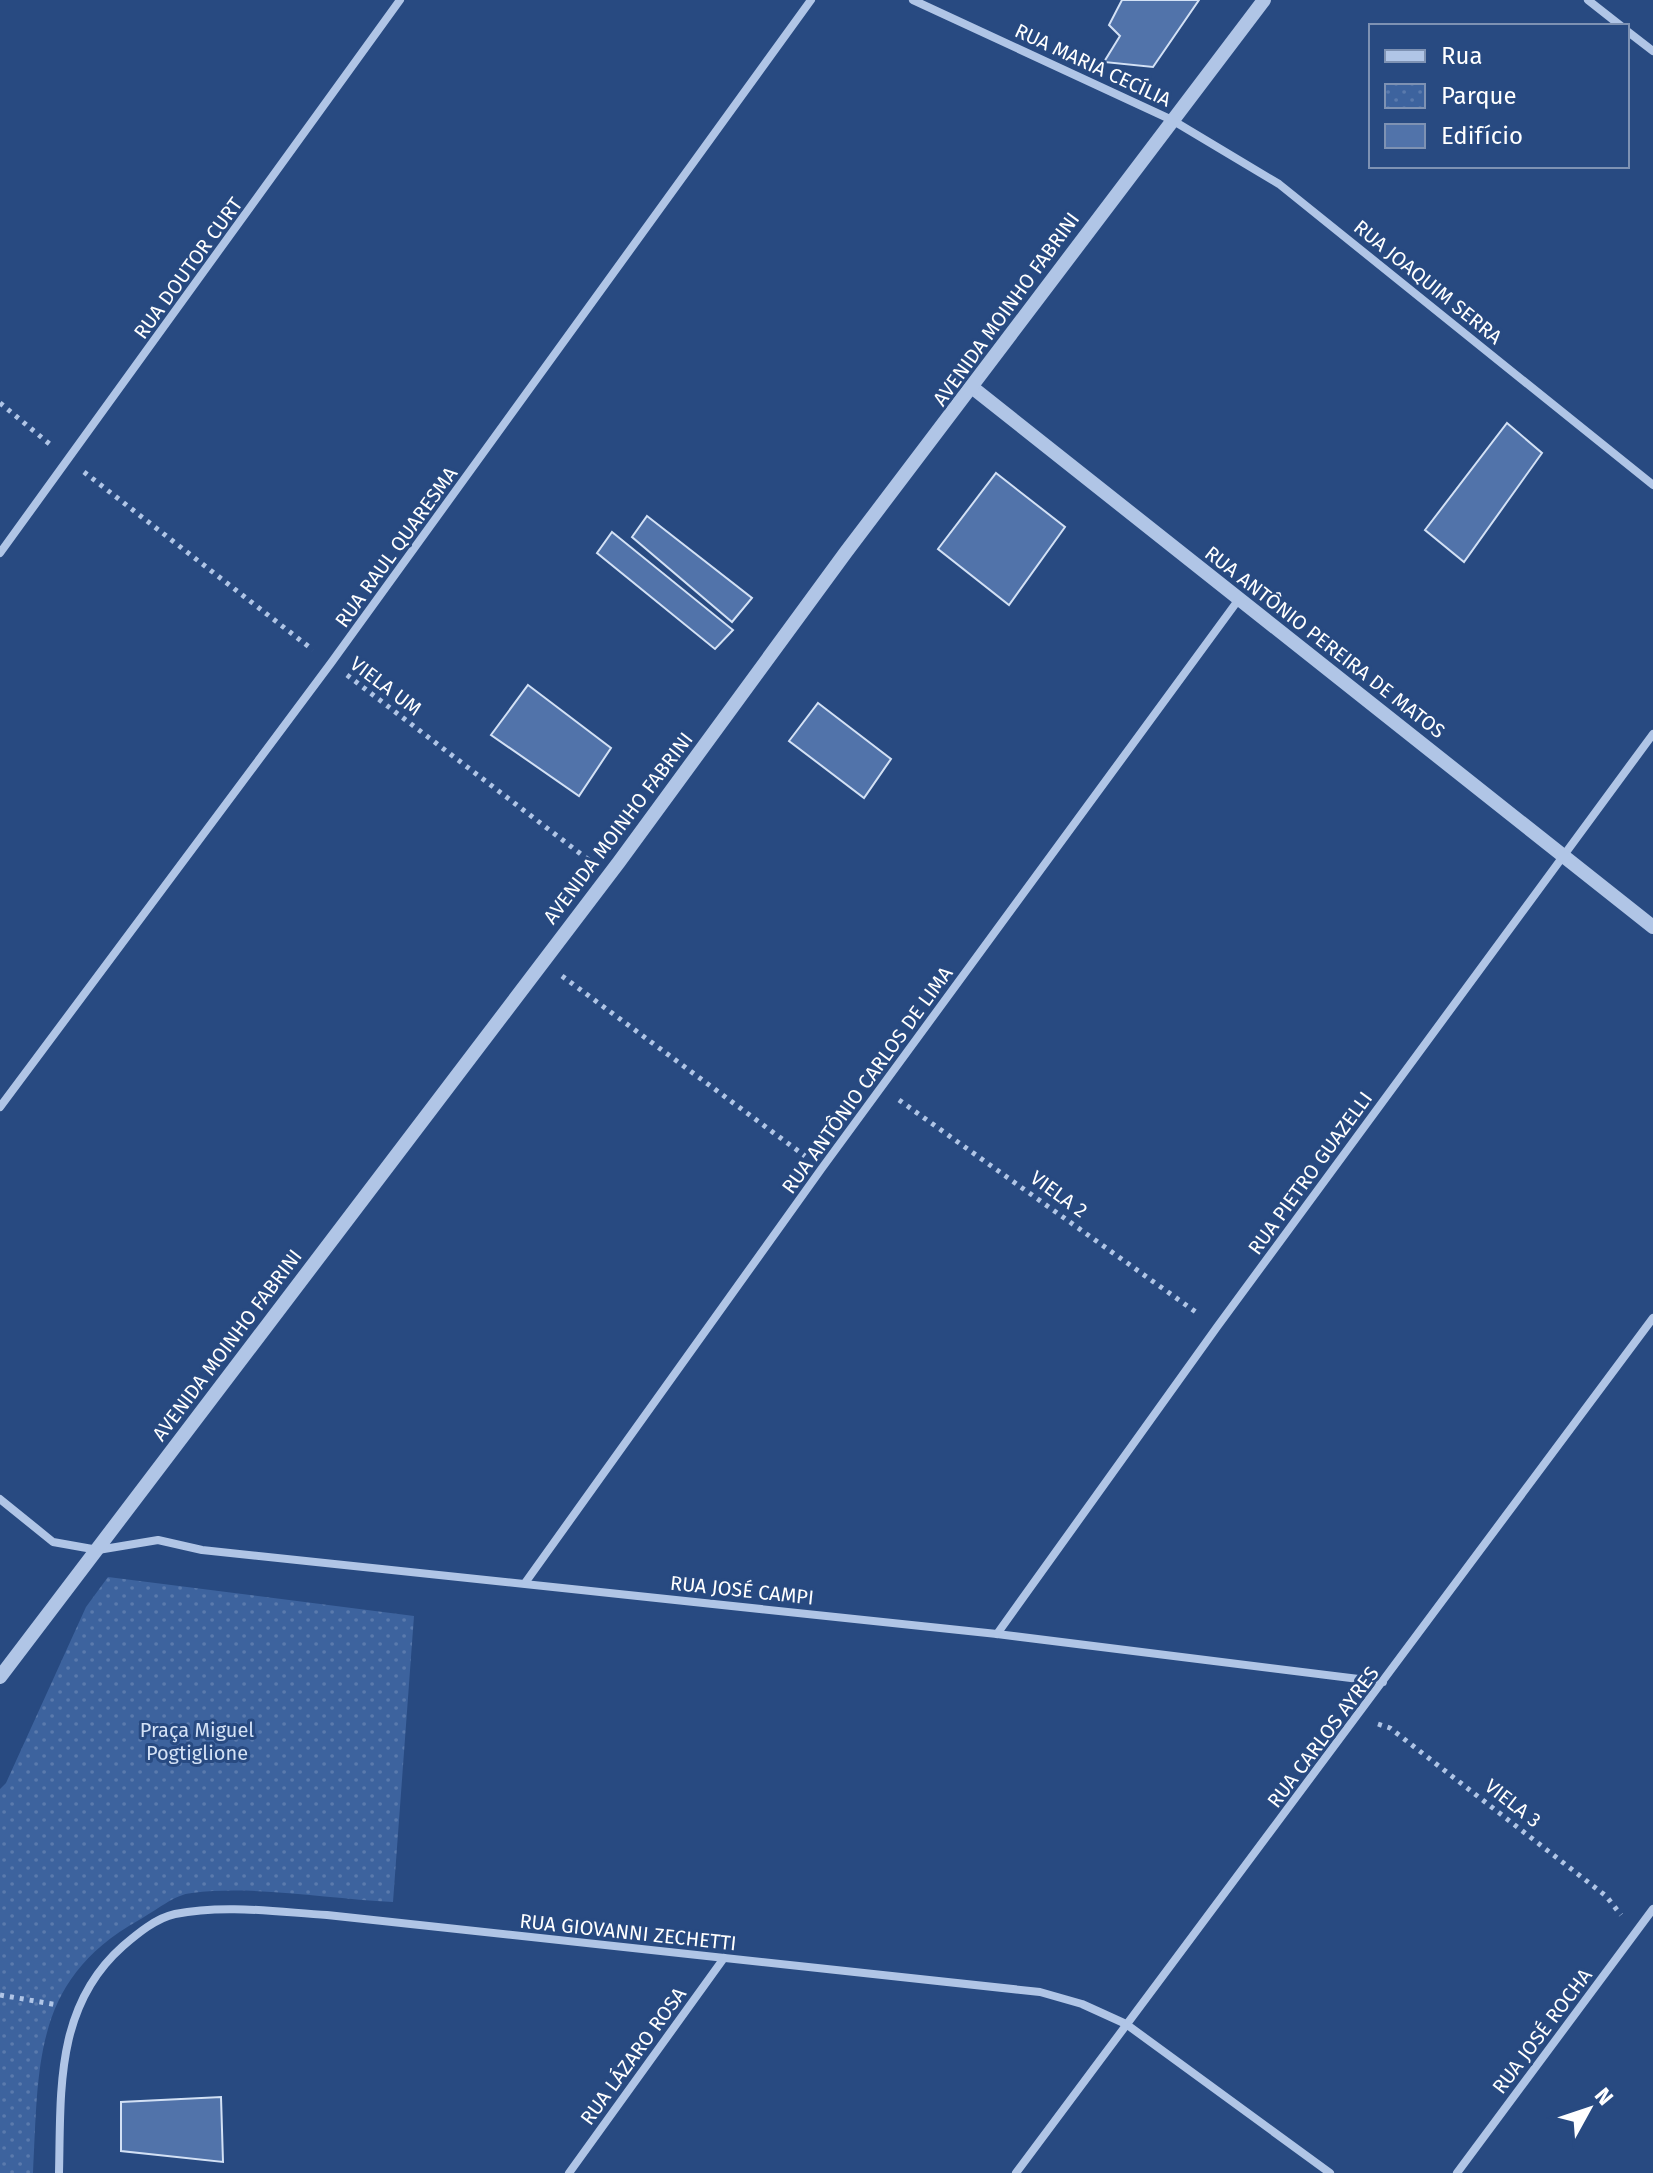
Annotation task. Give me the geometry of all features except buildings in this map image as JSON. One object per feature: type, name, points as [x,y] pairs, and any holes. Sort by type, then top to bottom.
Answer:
[{"type":"street","name":"RUA DOUTOR CURT","points":[[0,553],[70,461],[400,0]]},
{"type":"street","name":"RUA RAUL QUARESMA","points":[[0,1107],[331,663],[811,0]]},
{"type":"street","name":"RUA MARIA CECÍLIA","points":[[913,0],[1172,120]]},
{"type":"street","name":"AVENIDA MOINHO FABRINI","points":[[0,1677],[609,875],[846,552],[1264,0]]},
{"type":"street","points":[[1588,0],[1618,24]]},
{"type":"street","points":[[1629,33],[1653,51]]},
{"type":"street","name":"RUA JOAQUIM SERRA","points":[[1172,120],[1279,184],[1653,485]]},
{"type":"street","name":"RUA ANTÔNIO PEREIRA DE MATOS","points":[[973,388],[1653,927]]},
{"type":"street","name":"RUA ANTÔNIO CARLOS DE LIMA","points":[[525,1583],[822,1168],[1239,599]]},
{"type":"street","name":"RUA PIETRO GUAZELLI","points":[[997,1634],[1217,1327],[1653,734]]},
{"type":"street","name":"RUA CARLOS AYRES","points":[[1016,2173],[1653,1318]]},
{"type":"street","name":"RUA JOSÉ CAMPI","points":[[0,1499],[53,1542],[98,1550],[158,1540],[202,1550],[997,1634],[1383,1682]]},
{"type":"street","name":"RUA GIOVANNI ZECHETTI","points":[[59,2173],[61,2064],[76,2011],[93,1979],[111,1957],[138,1934],[171,1915],[214,1909],[327,1915],[1040,1992],[1082,2004],[1126,2024],[1330,2173]]},
{"type":"street","name":"RUA JOSÉ ROCHA","points":[[1457,2173],[1653,1909]]},
{"type":"street","name":"RUA LÁZARO ROSA","points":[[569,2173],[724,1958]]},
{"type":"path","name":"VIELA UM","points":[[0,403],[70,461],[609,875]]},
{"type":"path","points":[[543,960],[822,1168]]},
{"type":"path","name":"VIELA 2","points":[[882,1087],[1217,1327]]},
{"type":"path","name":"VIELA 3","points":[[1359,1716],[1390,1728],[1606,1896],[1635,1933]]},
{"type":"path","points":[[0,1995],[63,2006]]},
{"type":"green space","name":"Praça Miguel Pogtiglione","points":[[108,1577],[414,1616],[393,1902],[266,1892],[192,1893],[165,1904],[104,1944],[78,1970],[60,1998],[48,2028],[37,2096],[33,2173],[0,2173],[0,1789],[6,1783],[86,1607]]}]
